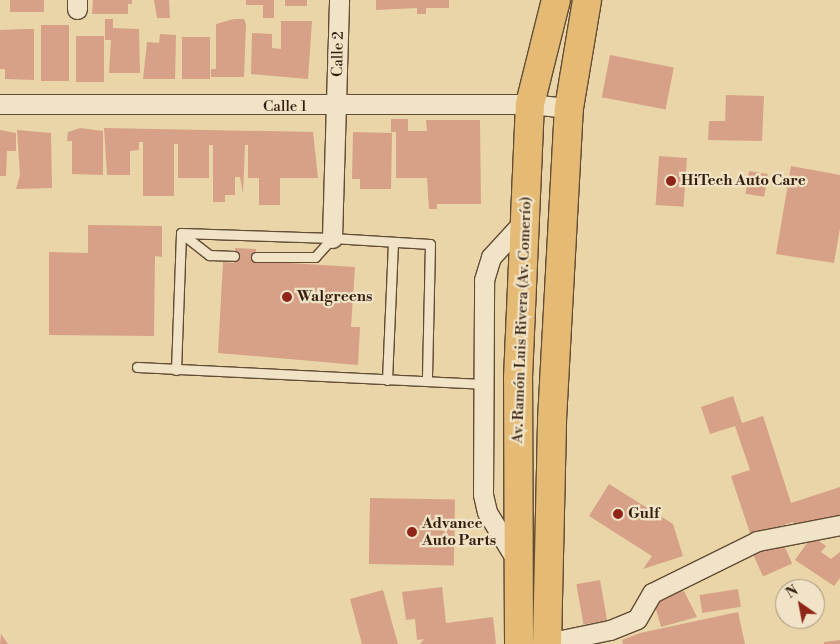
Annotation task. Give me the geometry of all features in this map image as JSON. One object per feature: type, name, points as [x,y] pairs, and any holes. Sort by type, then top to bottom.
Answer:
[{"type":"main road","name":"Av. Ramón Luis Rivera (Av. Comerío)","points":[[519,644],[518,378],[530,104],[556,0]]},
{"type":"main road","points":[[547,643],[552,420],[569,108],[587,0]]},
{"type":"street","name":"Calle 2","points":[[332,238],[339,0]]},
{"type":"street","name":"Calle 1","points":[[0,104],[337,107],[530,104],[569,108]]},
{"type":"street","points":[[518,564],[487,512],[483,494],[484,280],[491,257],[525,220]]},
{"type":"street","points":[[547,643],[610,630],[637,619],[652,594],[757,542],[840,524]]},
{"type":"lane","points":[[181,233],[332,238],[430,244],[427,381]]},
{"type":"lane","points":[[181,233],[209,255],[234,256]]},
{"type":"lane","points":[[176,370],[181,233]]},
{"type":"lane","points":[[256,257],[315,257],[332,238]]},
{"type":"lane","points":[[387,380],[393,243]]},
{"type":"lane","points":[[137,367],[483,384]]},
{"type":"building","points":[[10,0],[44,0],[44,12],[10,12]]},
{"type":"building","points":[[93,0],[132,0],[132,4],[128,4],[128,14],[92,14]]},
{"type":"building","points":[[154,0],[169,0],[170,18],[157,18]]},
{"type":"building","points":[[246,0],[274,0],[274,18],[263,18],[263,5],[246,5]]},
{"type":"building","points":[[285,0],[307,0],[307,6],[285,6]]},
{"type":"building","points":[[376,0],[449,0],[449,8],[426,8],[426,14],[417,14],[417,8],[376,10]]},
{"type":"building","points":[[105,19],[113,19],[113,28],[139,29],[140,73],[109,73],[111,40],[105,40]]},
{"type":"building","points":[[234,19],[244,19],[246,24],[244,77],[211,77],[211,69],[216,69],[216,24]]},
{"type":"building","points":[[281,21],[312,21],[308,79],[251,74],[252,33],[272,34],[272,48],[281,49]]},
{"type":"building","points":[[41,25],[69,25],[69,81],[41,81]]},
{"type":"building","points":[[34,29],[34,80],[5,79],[5,69],[0,69],[0,30]]},
{"type":"building","points":[[160,34],[176,35],[175,79],[143,79],[147,42],[159,43]]},
{"type":"building","points":[[76,36],[104,36],[104,82],[76,82]]},
{"type":"building","points":[[182,37],[210,37],[210,79],[182,79]]},
{"type":"building","points":[[610,55],[674,67],[666,110],[602,97]]},
{"type":"building","points":[[726,95],[764,96],[762,141],[708,140],[709,121],[725,121]]},
{"type":"building","points":[[391,119],[408,119],[408,131],[427,131],[426,120],[480,120],[481,204],[437,204],[437,209],[429,209],[427,178],[396,178],[396,132],[391,132]]},
{"type":"building","points":[[80,128],[103,131],[103,175],[72,174],[72,141],[67,141],[68,132]]},
{"type":"building","points":[[104,128],[313,132],[318,178],[280,178],[280,205],[259,205],[259,178],[248,178],[248,145],[245,145],[243,194],[240,177],[235,177],[235,195],[225,195],[225,202],[213,202],[213,145],[209,145],[209,178],[178,178],[178,144],[174,144],[174,196],[143,196],[143,142],[139,142],[139,150],[130,151],[130,175],[107,175]]},
{"type":"building","points":[[0,130],[16,133],[16,151],[7,151],[6,176],[0,176]]},
{"type":"building","points":[[17,130],[51,133],[52,188],[16,189],[20,175]]},
{"type":"building","points":[[353,132],[392,133],[391,189],[360,189],[360,179],[352,179]]},
{"type":"building","name":"HiTech Auto Care","points":[[659,156],[687,158],[684,207],[656,205]]},
{"type":"building","points":[[791,166],[840,175],[840,228],[834,263],[776,254]]},
{"type":"building","points":[[749,171],[768,174],[764,197],[745,194]]},
{"type":"building","points":[[88,225],[162,226],[162,257],[155,256],[154,336],[49,335],[49,252],[88,253]]},
{"type":"building","name":"Walgreens","points":[[235,248],[256,249],[256,261],[355,267],[351,327],[360,327],[358,365],[218,353],[223,262],[234,263]]},
{"type":"building","points":[[733,396],[742,423],[763,416],[791,503],[840,487],[840,517],[797,531],[793,522],[751,536],[731,476],[750,470],[735,426],[710,434],[701,407]]},
{"type":"building","points":[[609,484],[673,524],[683,556],[643,569],[652,556],[589,516]]},
{"type":"building","name":"Advance Auto Parts","points":[[370,498],[455,499],[454,565],[369,564]]},
{"type":"building","points":[[780,536],[792,563],[763,576],[751,549]]},
{"type":"building","points":[[812,536],[826,546],[821,552],[831,559],[840,552],[840,578],[834,586],[795,560]]},
{"type":"building","points":[[600,580],[607,620],[583,625],[576,584]]},
{"type":"building","points":[[442,587],[446,623],[493,617],[496,644],[420,644],[424,639],[417,640],[415,619],[406,620],[402,592]]},
{"type":"building","points":[[738,589],[741,607],[702,613],[699,595]]},
{"type":"building","points":[[383,590],[398,644],[362,644],[350,599]]},
{"type":"building","points":[[684,591],[697,617],[661,627],[653,599]]},
{"type":"building","points":[[738,612],[745,644],[623,644],[622,640],[640,633]]},
{"type":"building","points":[[1,634],[8,644],[0,644]]},
{"type":"building","points":[[840,640],[840,644],[824,644],[824,642]]},
{"type":"place","name":"HiTech Auto Care","points":[[671,181]]},
{"type":"place","name":"Walgreens","points":[[287,297]]},
{"type":"place","name":"Gulf","points":[[618,514]]},
{"type":"place","name":"Advance Auto Parts","points":[[412,532]]}]
